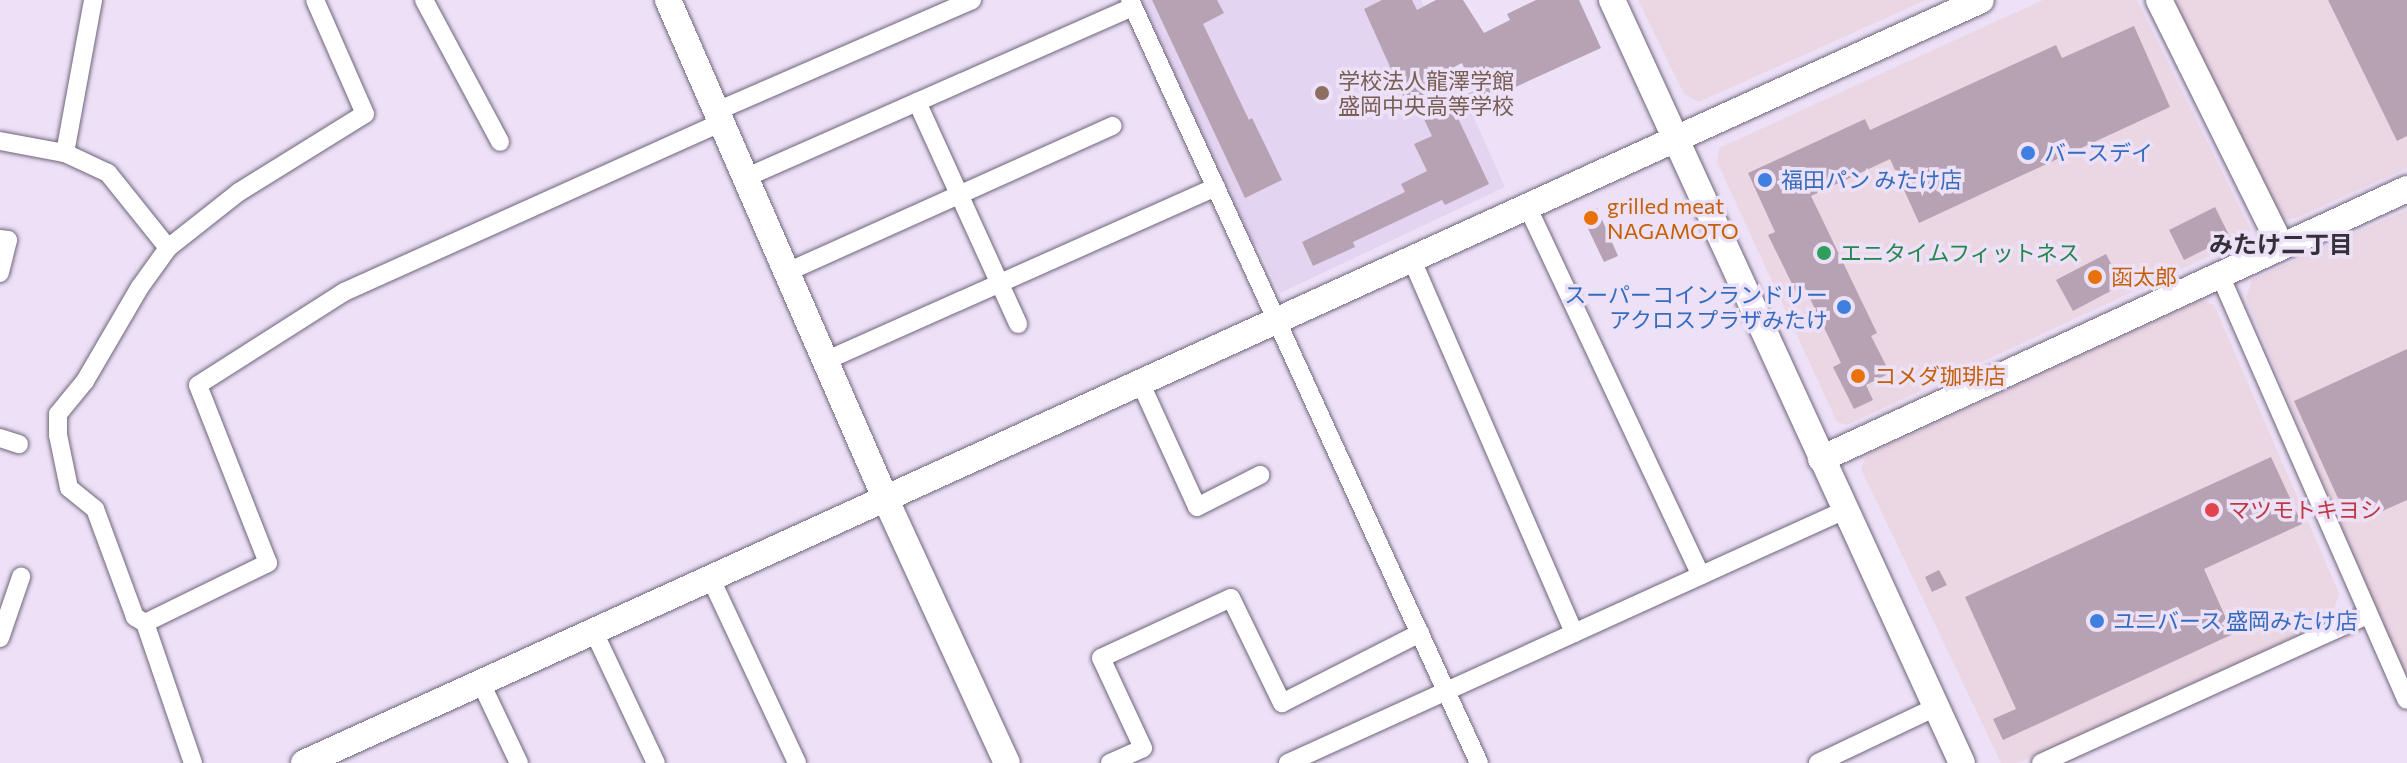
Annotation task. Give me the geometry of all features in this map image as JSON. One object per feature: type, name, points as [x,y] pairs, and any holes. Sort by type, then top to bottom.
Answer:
[{"type":"street","points":[[65,153],[93,0]]},
{"type":"street","points":[[193,763],[145,623],[135,617],[95,509],[69,488],[58,435],[58,414],[85,381],[140,287],[168,248],[239,192],[365,114],[315,0]]},
{"type":"street","points":[[424,0],[500,142]]},
{"type":"street","points":[[668,0],[747,177],[785,273],[1007,763]]},
{"type":"street","points":[[145,623],[268,563],[198,385],[344,292],[972,0]]},
{"type":"street","points":[[1612,0],[1962,763]]},
{"type":"street","points":[[304,763],[1981,0]]},
{"type":"street","points":[[2159,0],[2281,246]]},
{"type":"street","points":[[747,177],[1131,4],[1479,763]]},
{"type":"street","points":[[917,102],[1018,324]]},
{"type":"street","points":[[785,273],[1112,126]]},
{"type":"street","points":[[0,141],[65,153],[108,173],[168,248]]},
{"type":"street","points":[[825,361],[1216,187]]},
{"type":"street","points":[[1821,459],[2407,189]]},
{"type":"street","points":[[1528,208],[1701,575]]},
{"type":"street","points":[[0,239],[8,240],[0,273]]},
{"type":"street","points":[[1412,260],[1574,633]]},
{"type":"street","points":[[2220,275],[2407,700]]},
{"type":"street","points":[[1141,384],[1197,507],[1260,475]]},
{"type":"street","points":[[0,438],[19,444]]},
{"type":"street","points":[[1288,763],[1845,510]]},
{"type":"street","points":[[0,638],[5,606],[21,577]]},
{"type":"street","points":[[711,579],[797,763]]},
{"type":"street","points":[[1110,763],[1143,748],[1101,658],[1231,598],[1282,703],[1420,633]]},
{"type":"street","points":[[2041,763],[2368,615]]},
{"type":"street","points":[[594,632],[656,763]]},
{"type":"street","points":[[481,683],[519,763]]},
{"type":"street","points":[[1818,763],[1936,707]]},
{"type":"shaded area","name":"学校法人龍澤学館 盛岡中央高等学校","points":[[1138,0],[1421,0],[1505,187],[1280,293],[1257,244],[1252,245]]},
{"type":"shaded area","points":[[1638,0],[1926,0],[1699,102],[1684,94]]},
{"type":"shaded area","points":[[2043,0],[2137,0],[2251,230],[2248,238],[1847,425],[1837,422],[1717,162],[1719,148]]},
{"type":"shaded area","points":[[2171,0],[2407,0],[2407,168],[2296,218],[2279,220]]},
{"type":"shaded area","points":[[2407,210],[2407,683],[2246,298],[2252,280]]},
{"type":"shaded area","points":[[2201,300],[2214,305],[2339,593],[2331,620],[2018,763],[2001,763],[1861,469],[1867,455]]},
{"type":"building","points":[[1152,0],[1217,0],[1224,13],[1203,24],[1282,180],[1245,198]]},
{"type":"building","points":[[1382,0],[1412,0],[1417,10],[1436,0],[1463,0],[1484,33],[1510,20],[1507,14],[1536,0],[1579,0],[1601,48],[1456,114],[1489,184],[1445,205],[1442,200],[1353,242],[1355,247],[1313,266],[1302,242],[1405,192],[1401,184],[1427,171],[1414,144],[1432,136],[1413,96],[1405,100],[1364,9]],"holes":[[[1462,63],[1474,91],[1444,106],[1431,79]]]},
{"type":"building","points":[[2328,0],[2407,0],[2407,136],[2397,141]]},
{"type":"building","points":[[2134,26],[2170,107],[1919,223],[1890,159],[1811,196],[1877,333],[1871,336],[1890,373],[1866,385],[1873,400],[1854,409],[1833,367],[1841,363],[1805,288],[1796,292],[1768,235],[1775,232],[1748,173],[1865,119],[1870,130],[2056,45],[2062,58]]},
{"type":"building","points":[[2215,207],[2230,237],[2184,260],[2169,230]]},
{"type":"building","points":[[1597,208],[1618,256],[1604,262],[1582,216]]},
{"type":"building","points":[[2106,254],[2122,285],[2073,311],[2056,280]]},
{"type":"building","points":[[2407,349],[2407,500],[2369,517],[2360,497],[2341,505],[2294,401]]},
{"type":"building","points":[[2271,457],[2302,524],[2204,569],[2233,634],[2003,740],[1993,719],[2016,709],[1965,597]]},
{"type":"building","points":[[1939,570],[1947,585],[1932,592],[1925,577]]},
{"type":"place","name":"学校法人龍澤学館 盛岡中央高等学校","points":[[1322,93]]},
{"type":"place","name":"バースデイ","points":[[2028,153]]},
{"type":"place","name":"福田パン みたけ店","points":[[1765,180]]},
{"type":"place","name":"grilled meat NAGAMOTO","points":[[1591,218]]},
{"type":"place","name":"エニタイムフィットネス","points":[[1824,253]]},
{"type":"place","name":"函太郎","points":[[2095,277]]},
{"type":"place","name":"スーパーコインランドリー アクロスプラザみたけ","points":[[1844,307]]},
{"type":"place","name":"コメダ珈琲店","points":[[1858,376]]},
{"type":"place","name":"マツモトキヨシ","points":[[2212,510]]},
{"type":"place","name":"ユニバース 盛岡みたけ店","points":[[2097,621]]},
{"type":"district","name":"みたけ二丁目","points":[[2281,244]]}]
